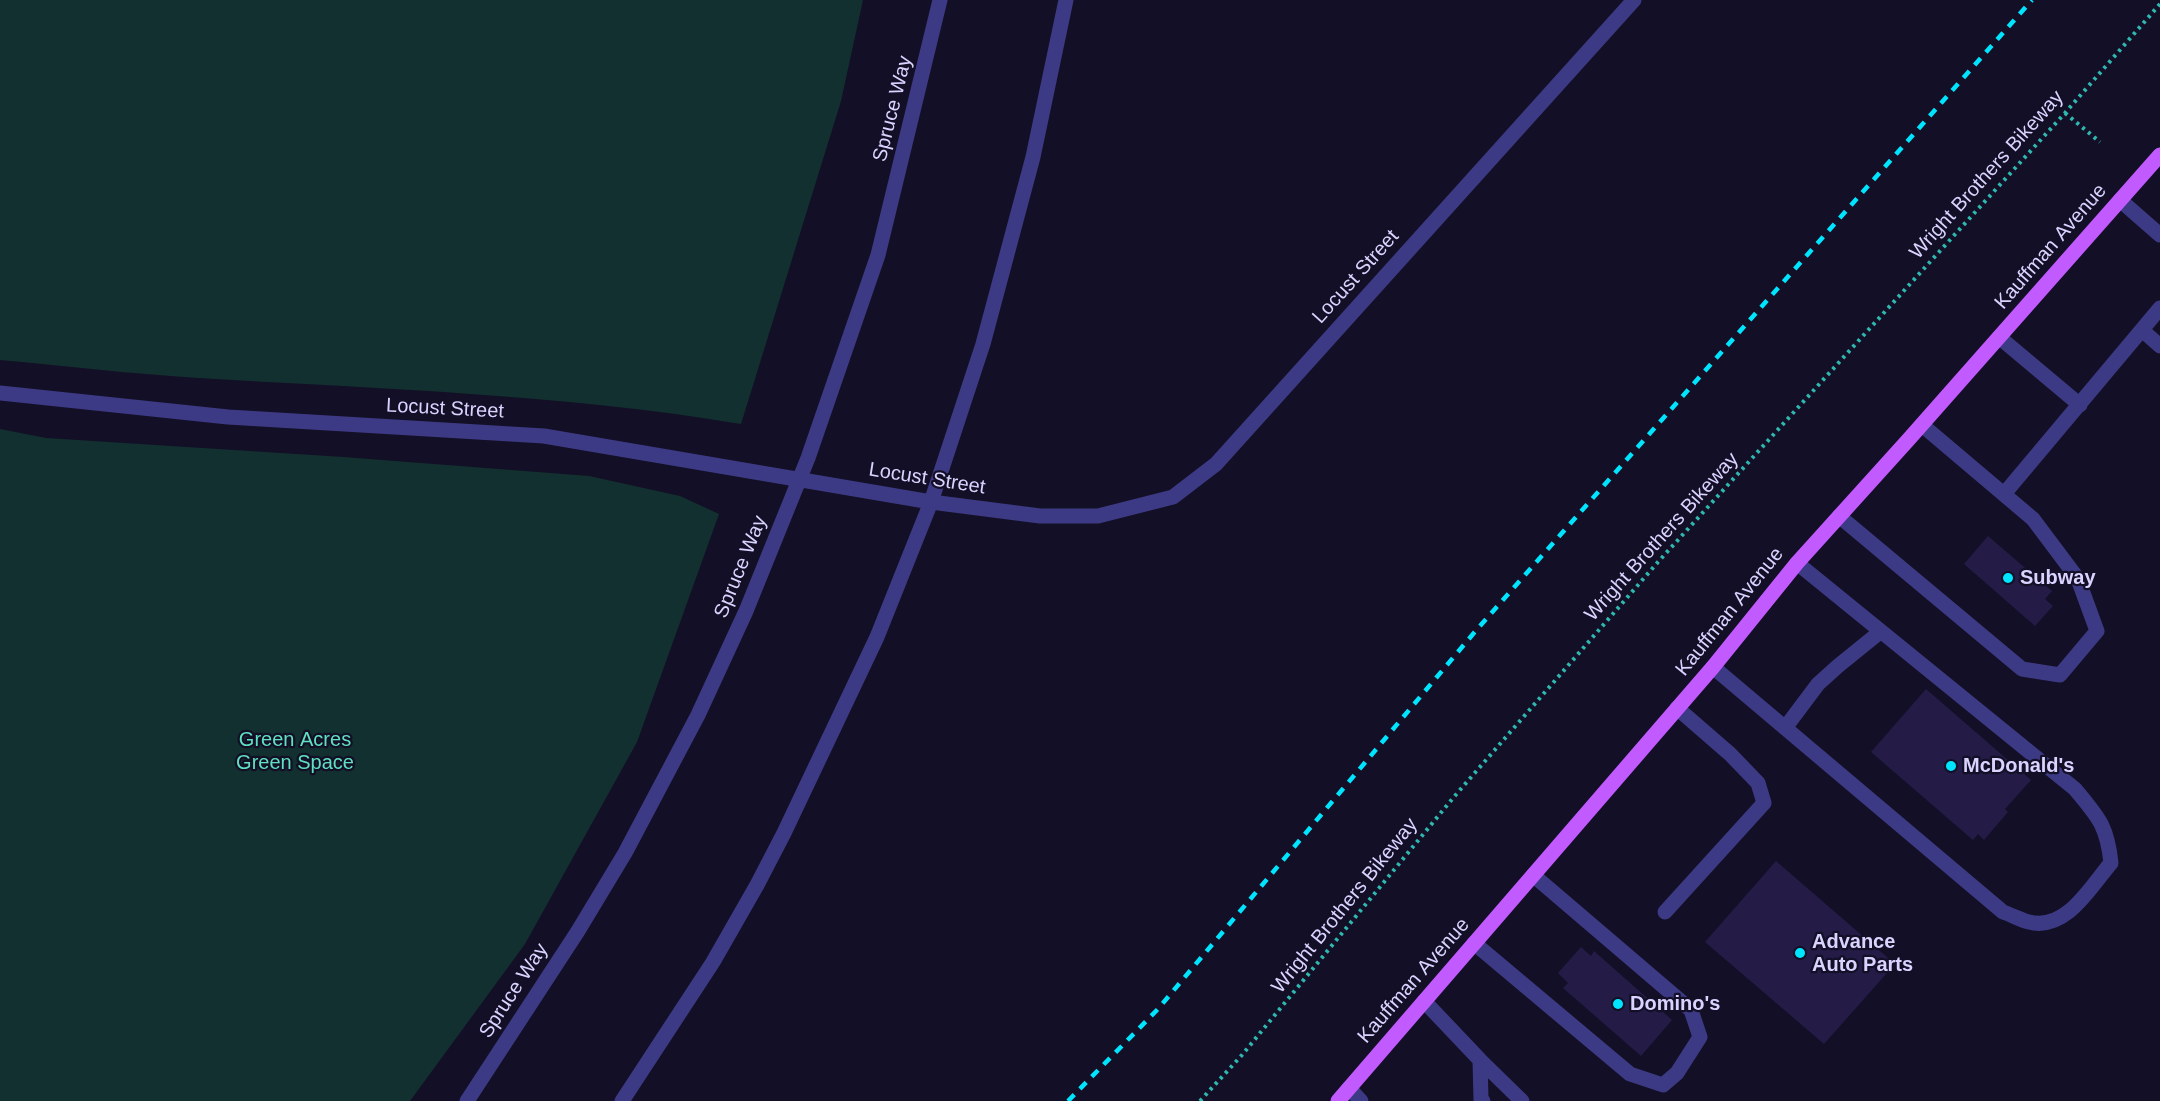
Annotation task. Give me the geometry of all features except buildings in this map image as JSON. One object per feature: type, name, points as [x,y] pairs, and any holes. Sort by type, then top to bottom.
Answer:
[{"type":"main road","name":"Kauffman Avenue","points":[[1338,1101],[1713,667],[1797,563],[2160,155]]},
{"type":"street","name":"Spruce Way","points":[[467,1101],[578,931],[625,853],[698,715],[732,642],[799,480],[852,336],[878,255],[940,0]]},
{"type":"street","points":[[622,1101],[713,962],[784,833],[877,637],[931,502],[982,344],[1015,229],[1043,113],[1066,0]]},
{"type":"street","name":"Locust Street","points":[[0,393],[228,417],[544,436],[931,502],[1040,516],[1098,516],[1173,497],[1216,464],[1634,0]]},
{"type":"street","points":[[2120,200],[2160,235]]},
{"type":"street","points":[[2004,494],[2160,308]]},
{"type":"street","points":[[2142,330],[2160,346]]},
{"type":"street","points":[[2000,337],[2080,405]]},
{"type":"street","points":[[1839,516],[2022,669],[2060,675],[2097,631],[2078,579],[2033,519],[1922,425]]},
{"type":"street","points":[[1713,667],[2003,912],[2031,923],[2049,923],[2071,911],[2111,863],[2109,844],[2100,819],[2075,789],[1797,563]]},
{"type":"street","points":[[1785,728],[1818,684],[1880,632]]},
{"type":"street","points":[[1665,912],[1764,803],[1758,783],[1730,754],[1677,708]]},
{"type":"street","points":[[1474,943],[1630,1074],[1663,1085],[1677,1073],[1700,1037],[1691,1010],[1533,875]]},
{"type":"street","points":[[1424,1001],[1522,1101]]},
{"type":"street","points":[[1480,1060],[1481,1099],[1484,1101]]},
{"type":"street","points":[[1349,1088],[1361,1101]]},
{"type":"path","name":"Wright Brothers Bikeway","points":[[1200,1101],[1242,1055],[1453,798],[1643,579],[2065,113],[2160,4]]},
{"type":"path","points":[[2065,113],[2100,142]]},
{"type":"green space","points":[[0,0],[863,0],[841,101],[741,424],[539,399],[174,376],[0,360]]},
{"type":"green space","name":"Green Acres Green Space","points":[[0,429],[46,438],[589,476],[680,496],[719,514],[637,742],[525,944],[410,1101],[0,1101]]},
{"type":"railway","points":[[1068,1101],[1158,1009],[1473,634],[2032,0]]},
{"type":"place","name":"Subway","points":[[2008,578]]},
{"type":"place","name":"McDonald's","points":[[1951,766]]},
{"type":"place","name":"Advance Auto Parts","points":[[1800,953]]},
{"type":"place","name":"Domino's","points":[[1618,1004]]}]
